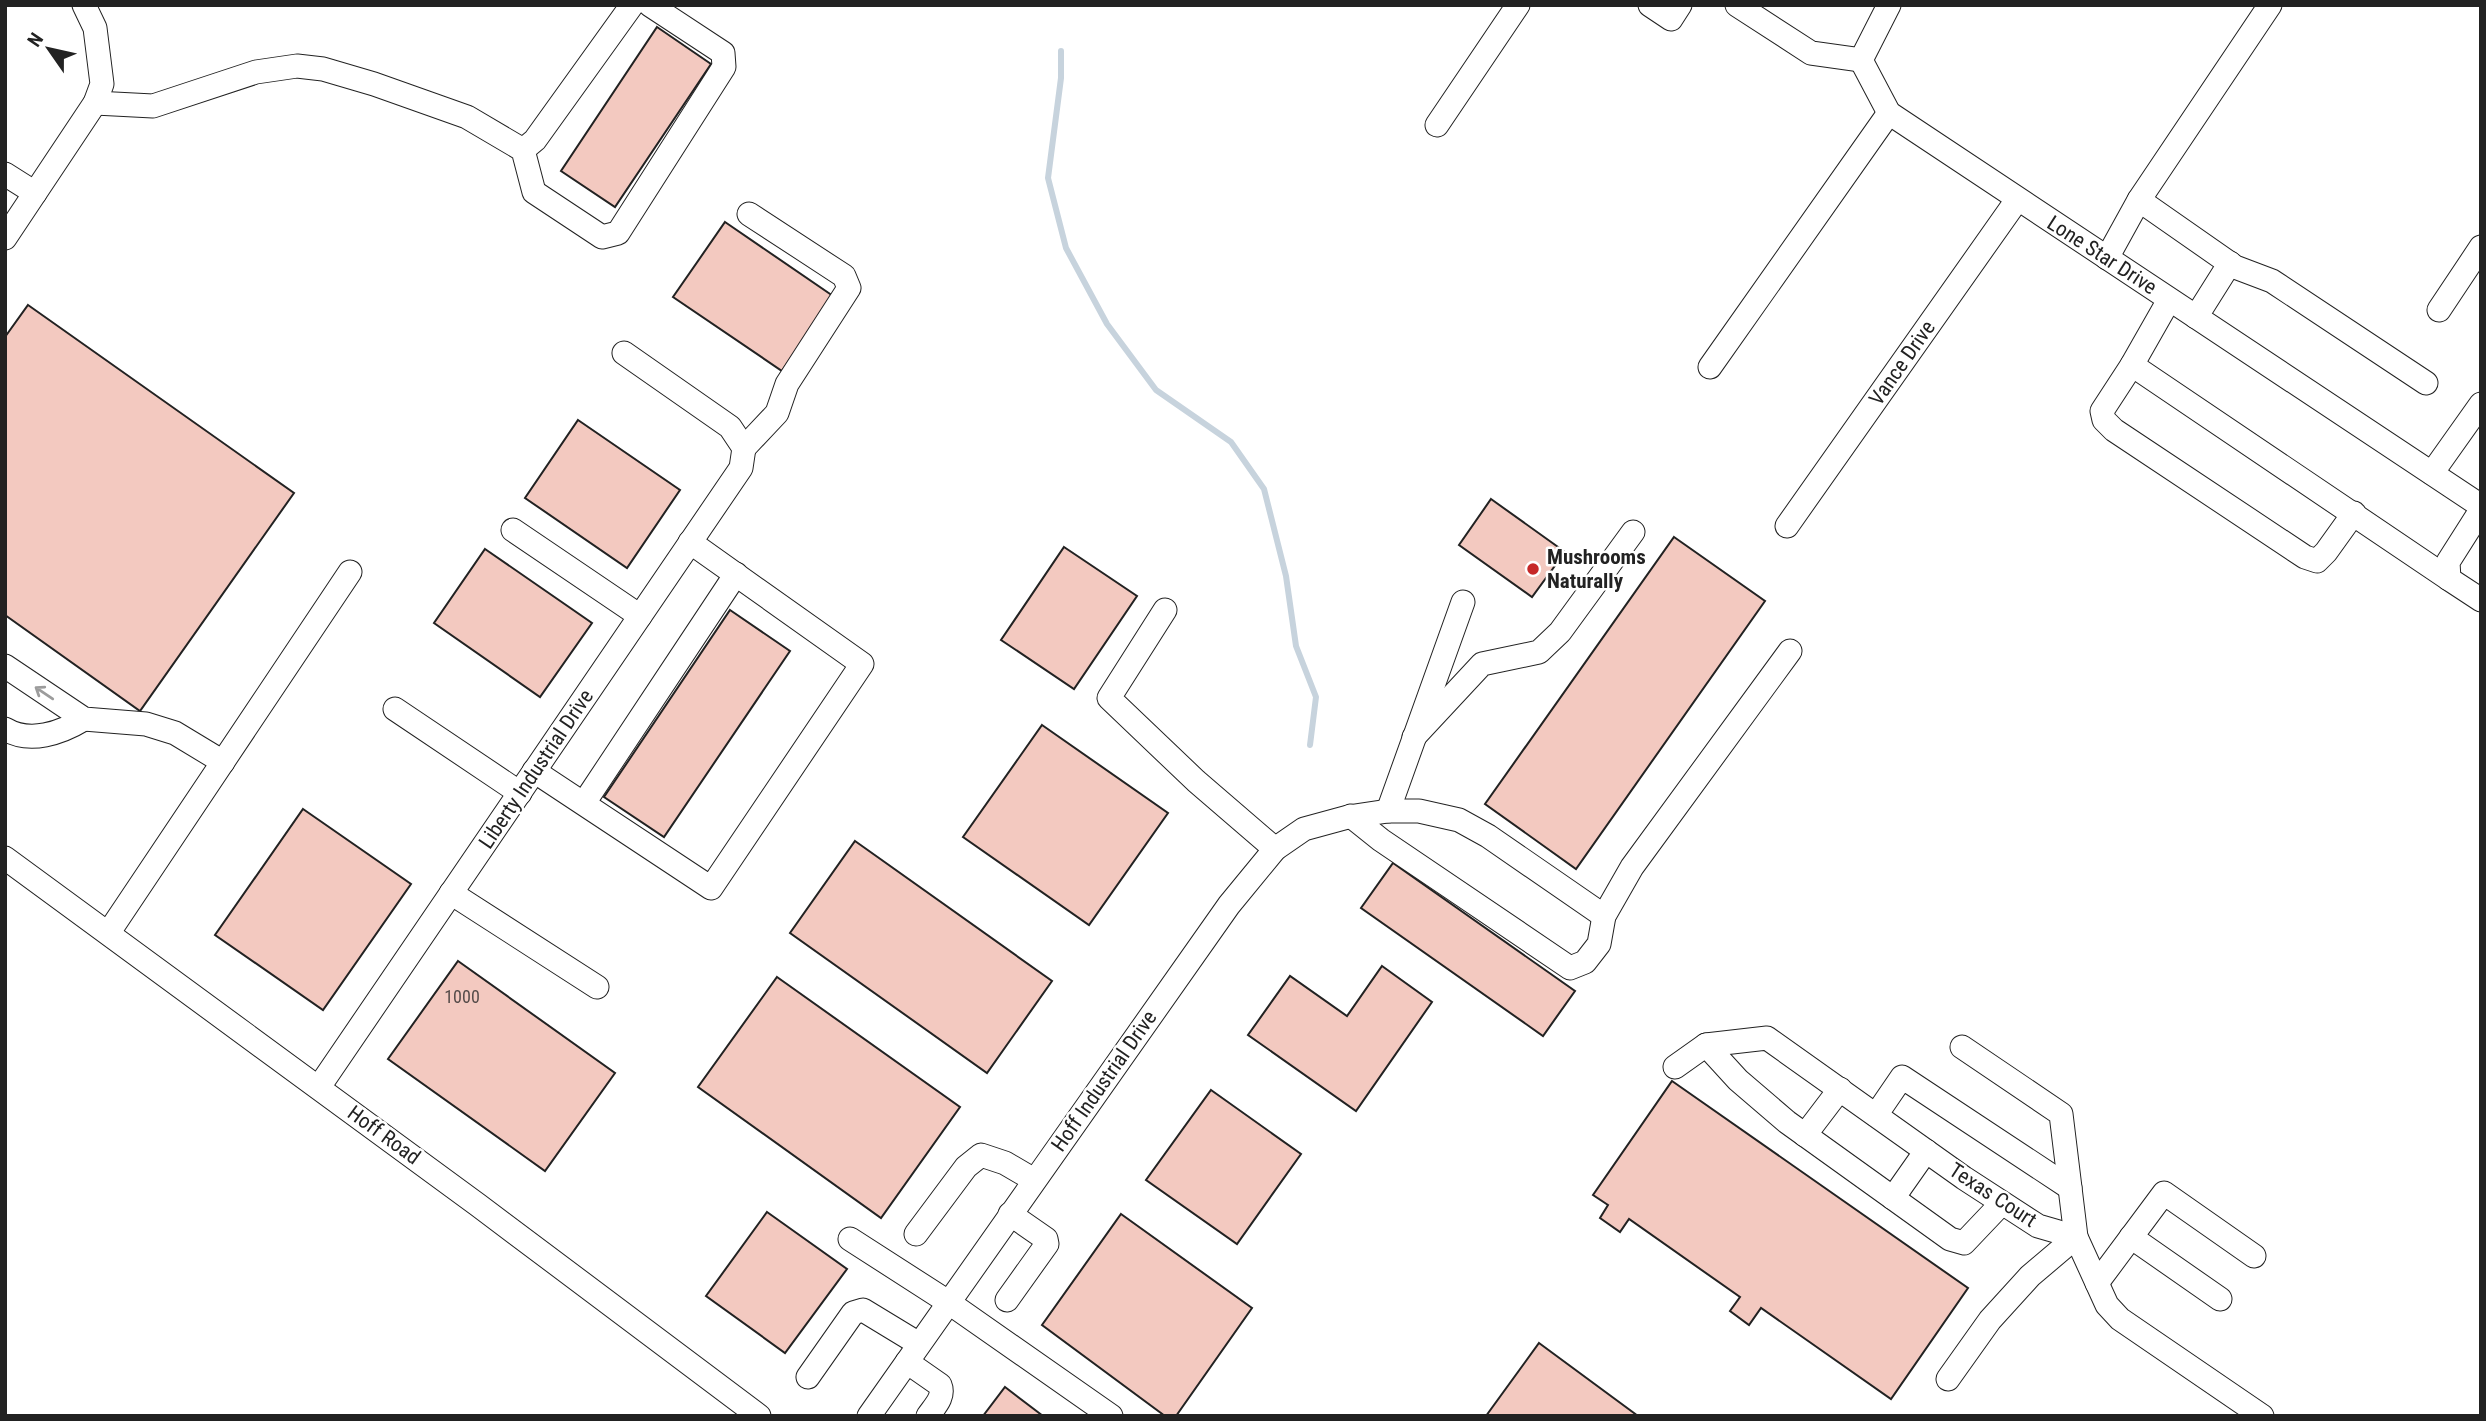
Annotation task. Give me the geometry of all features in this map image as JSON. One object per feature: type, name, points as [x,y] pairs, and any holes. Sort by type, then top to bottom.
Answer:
[{"type":"street","points":[[5,238],[98,94],[95,28],[84,5]]},
{"type":"street","points":[[523,150],[535,141],[632,5]]},
{"type":"street","points":[[98,94],[153,106],[256,72],[297,66],[323,69],[467,117],[523,150],[534,192],[603,237],[618,233],[724,67],[723,53],[650,5]]},
{"type":"street","points":[[1437,125],[1518,5]]},
{"type":"street","points":[[1650,5],[1671,19],[1680,5]]},
{"type":"street","points":[[1737,5],[1811,53],[1861,60],[1889,5]]},
{"type":"street","points":[[2106,258],[2138,200],[2270,5]]},
{"type":"street","name":"Lone Star Drive","points":[[1861,60],[1889,113],[2481,508]]},
{"type":"street","points":[[1710,367],[1889,113]]},
{"type":"street","points":[[5,174],[35,193]]},
{"type":"street","name":"Vance Drive","points":[[1787,526],[2017,200]]},
{"type":"street","points":[[2138,200],[2230,263],[2272,281],[2426,383]]},
{"type":"street","points":[[624,353],[730,427],[744,448],[777,413],[787,384],[849,288],[844,276],[749,214]]},
{"type":"street","points":[[2439,310],[2481,247]]},
{"type":"street","points":[[2196,317],[2230,263]]},
{"type":"street","points":[[2169,300],[2102,411],[2104,420],[2125,437],[2305,557],[2316,561],[2326,552],[2354,513]]},
{"type":"street","points":[[2132,365],[2481,600]]},
{"type":"street","points":[[2432,473],[2478,415]]},
{"type":"street","name":"Liberty Industrial Drive","points":[[319,1087],[741,468],[744,448]]},
{"type":"street","points":[[2449,579],[2448,562],[2481,508]]},
{"type":"street","points":[[513,530],[640,616]]},
{"type":"street","points":[[1414,737],[1482,664],[1539,652],[1560,632],[1633,532]]},
{"type":"street","points":[[534,771],[711,887],[862,664],[690,542]]},
{"type":"street","points":[[109,932],[350,572]]},
{"type":"street","points":[[584,803],[736,575]]},
{"type":"street","points":[[1388,810],[1462,602]]},
{"type":"street","points":[[1165,610],[1109,698],[1196,781],[1275,849]]},
{"type":"street","points":[[1351,816],[1381,840],[1570,968],[1585,962],[1599,944],[1604,916],[1632,867],[1790,651]]},
{"type":"street","points":[[5,666],[85,719],[146,724],[175,733],[223,762]]},
{"type":"street","points":[[395,709],[520,793]]},
{"type":"street","points":[[5,729],[28,737],[55,733],[85,719]]},
{"type":"street","name":"Hoff Industrial Drive","points":[[869,1416],[1229,905],[1275,849],[1304,830],[1351,816],[1388,810],[1419,811],[1459,820],[1488,836],[1604,916]]},
{"type":"street","name":"Hoff Road","points":[[5,858],[319,1087],[759,1416]]},
{"type":"street","points":[[451,893],[597,987]]},
{"type":"street","name":"Texas Court","points":[[1706,1045],[1767,1038],[2002,1203],[2038,1226],[2076,1237]]},
{"type":"street","points":[[1675,1067],[1706,1045],[1738,1080],[1805,1135],[1950,1239],[1964,1243],[2002,1203]]},
{"type":"street","points":[[1962,1047],[2061,1114],[2076,1237],[2107,1305],[2120,1319],[2262,1416]]},
{"type":"street","points":[[1876,1115],[1902,1077],[2070,1188]]},
{"type":"street","points":[[1805,1135],[1840,1090]]},
{"type":"street","points":[[1893,1198],[1926,1150]]},
{"type":"street","points":[[916,1234],[966,1167],[981,1156],[1005,1163],[1034,1180]]},
{"type":"street","points":[[2097,1283],[2164,1193],[2254,1256]]},
{"type":"street","points":[[1007,1300],[1047,1244],[1046,1239],[1010,1214]]},
{"type":"street","points":[[1948,1380],[1990,1320],[2030,1276],[2076,1237]]},
{"type":"street","points":[[2131,1237],[2220,1299]]},
{"type":"street","points":[[850,1239],[948,1302],[1111,1416]]},
{"type":"street","points":[[808,1377],[853,1313],[863,1310],[913,1353],[940,1385],[941,1397],[928,1416]]},
{"type":"building","points":[[657,27],[711,64],[615,207],[561,171]]},
{"type":"building","points":[[725,222],[833,296],[782,371],[673,297]]},
{"type":"building","points":[[28,305],[294,493],[140,711],[5,615],[5,337]]},
{"type":"building","points":[[578,420],[680,490],[627,568],[525,498]]},
{"type":"building","points":[[1491,499],[1565,552],[1532,597],[1459,545]]},
{"type":"building","points":[[1674,537],[1765,601],[1576,869],[1485,804]]},
{"type":"building","points":[[1064,547],[1137,596],[1074,689],[1001,640]]},
{"type":"building","points":[[485,549],[592,623],[540,697],[434,623]]},
{"type":"building","points":[[730,610],[790,651],[664,837],[604,797]]},
{"type":"building","points":[[1042,725],[1168,813],[1089,925],[963,837]]},
{"type":"building","points":[[303,809],[411,884],[323,1010],[215,935]]},
{"type":"building","points":[[855,841],[1052,981],[987,1073],[790,933]]},
{"type":"building","points":[[1393,863],[1575,991],[1543,1036],[1361,908]]},
{"type":"building","points":[[458,961],[615,1073],[545,1171],[388,1059]]},
{"type":"building","points":[[1382,966],[1432,1002],[1356,1111],[1248,1035],[1290,976],[1347,1016]]},
{"type":"building","points":[[777,977],[960,1107],[881,1218],[698,1087]]},
{"type":"building","points":[[1672,1081],[1968,1288],[1891,1399],[1761,1308],[1749,1325],[1730,1311],[1740,1297],[1629,1219],[1620,1232],[1600,1218],[1608,1205],[1593,1195]]},
{"type":"building","points":[[1211,1090],[1301,1154],[1237,1244],[1146,1180]]},
{"type":"building","points":[[767,1212],[847,1269],[785,1353],[706,1296]]},
{"type":"building","points":[[1121,1214],[1252,1308],[1176,1416],[1165,1416],[1042,1325]]},
{"type":"building","points":[[1539,1343],[1638,1416],[1486,1416]]},
{"type":"building","points":[[1005,1387],[1043,1416],[983,1416]]},
{"type":"waterway","points":[[1061,51],[1061,78],[1048,178],[1066,248],[1107,324],[1156,390],[1231,442],[1264,489],[1286,576],[1296,646],[1316,697],[1310,745]]},
{"type":"place","name":"Mushrooms Naturally","points":[[1533,569]]}]
